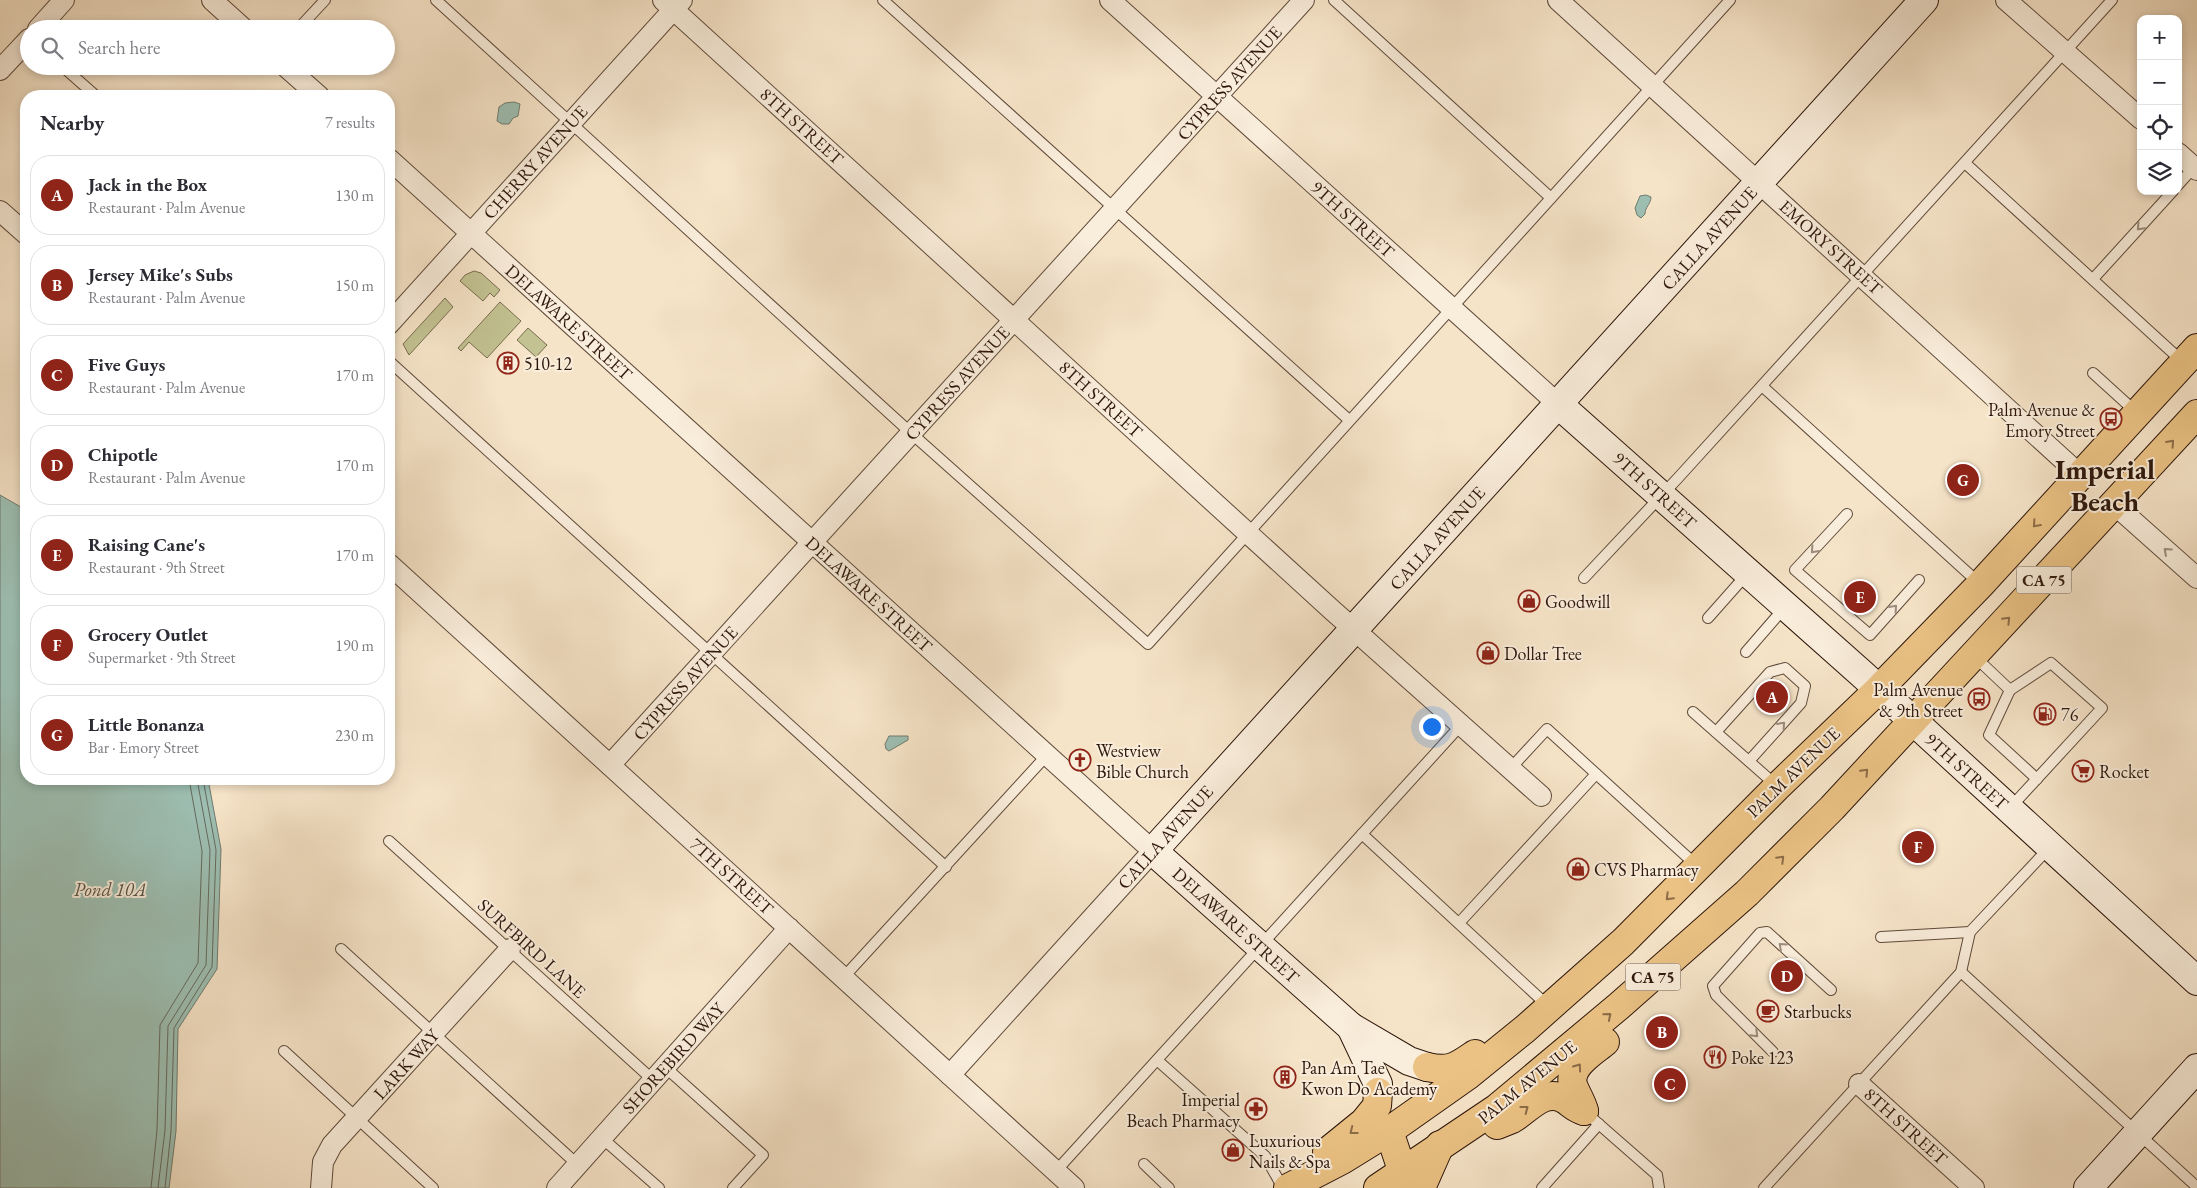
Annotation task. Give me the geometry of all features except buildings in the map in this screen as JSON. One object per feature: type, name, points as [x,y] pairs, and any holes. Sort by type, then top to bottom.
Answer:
[{"type":"main road","name":"PALM AVENUE","points":[[1389,1131],[1467,1076],[1623,942],[1778,786],[1878,690],[1980,585],[2190,356]]},
{"type":"main road","name":"PALM AVENUE","points":[[1408,1183],[1440,1145],[1497,1108],[1619,1006],[1746,893],[1832,808],[2197,414]]},
{"type":"main road","points":[[1592,1118],[1572,1082],[1574,1071],[1579,1064],[1667,989],[1695,961],[1746,893]]},
{"type":"main road","points":[[1427,1067],[1442,1070],[1455,1067],[1494,1043],[1525,1028]]},
{"type":"main road","points":[[1290,1186],[1314,1162],[1364,1122],[1377,1106],[1378,1092]]},
{"type":"main road","points":[[1464,1131],[1485,1130],[1512,1119],[1536,1101],[1550,1096],[1564,1099],[1574,1108],[1592,1118]]},
{"type":"main road","points":[[1389,1131],[1408,1183]]},
{"type":"main road","name":"CA 75","points":[[1290,1186],[1342,1160],[1389,1131]]},
{"type":"main road","name":"CA 75","points":[[1378,1188],[1408,1183]]},
{"type":"street","points":[[46,20],[64,0]]},
{"type":"street","points":[[212,0],[234,20]]},
{"type":"street","name":"9TH STREET","points":[[1110,0],[1558,404],[1786,606],[2197,981]]},
{"type":"street","name":"CYPRESS AVENUE","points":[[610,765],[1304,0]]},
{"type":"street","name":"EMORY STREET","points":[[1558,0],[2080,475]]},
{"type":"street","name":"CALLA AVENUE","points":[[950,1075],[1924,0]]},
{"type":"street","points":[[2006,0],[2137,115]]},
{"type":"street","name":"CHERRY AVENUE","points":[[395,317],[571,122],[672,3]]},
{"type":"street","name":"8TH STREET","points":[[672,3],[1014,320],[1541,796]]},
{"type":"street","points":[[0,70],[20,49]]},
{"type":"street","points":[[295,75],[312,90]]},
{"type":"street","points":[[2182,157],[2196,169]]},
{"type":"street","name":"DELAWARE STREET","points":[[395,164],[1350,1027],[1409,1061],[1427,1067]]},
{"type":"street","points":[[0,211],[20,229]]},
{"type":"street","points":[[2115,504],[2197,578]]},
{"type":"street","name":"7TH STREET","points":[[395,569],[1074,1188]]},
{"type":"street","name":"SHOREBIRD WAY","points":[[557,1188],[789,928]]},
{"type":"street","name":"LARK WAY","points":[[321,1188],[323,1162],[332,1145],[510,949]]},
{"type":"street","name":"DELAWARE STREET","points":[[1350,1027],[1378,1084],[1378,1092]]},
{"type":"street","points":[[2088,1188],[2197,1068]]},
{"type":"street","name":"8TH STREET","points":[[1860,1084],[1974,1188]]},
{"type":"lane","points":[[306,20],[324,0]]},
{"type":"lane","points":[[436,0],[911,433],[1148,644],[1730,0]]},
{"type":"lane","points":[[884,0],[1349,420]]},
{"type":"lane","points":[[1334,0],[1551,198]]},
{"type":"lane","points":[[1584,578],[1662,496],[2112,0]]},
{"type":"lane","points":[[72,75],[89,90]]},
{"type":"lane","points":[[1965,162],[2093,279],[2190,356]]},
{"type":"lane","points":[[2182,181],[2196,169]]},
{"type":"lane","points":[[2093,279],[2169,195]]},
{"type":"lane","points":[[395,366],[946,867]]},
{"type":"lane","points":[[2094,373],[2138,414]]},
{"type":"lane","points":[[1762,386],[1980,585]]},
{"type":"lane","points":[[1847,514],[1796,570],[1870,635],[1919,580]]},
{"type":"lane","points":[[1708,618],[1748,573]]},
{"type":"lane","points":[[1746,652],[1786,606]]},
{"type":"lane","points":[[1973,655],[2010,690]]},
{"type":"lane","points":[[2009,809],[2037,779],[2102,708],[2051,663],[2010,690],[1989,735],[2037,779]]},
{"type":"lane","points":[[1716,732],[1770,672],[1785,668],[1805,686],[1801,703],[1750,761]]},
{"type":"lane","points":[[1693,712],[1778,786]]},
{"type":"lane","points":[[1056,1171],[1461,725]]},
{"type":"lane","points":[[1510,769],[1546,729],[1698,867]]},
{"type":"lane","points":[[843,978],[1047,755]]},
{"type":"lane","points":[[1459,924],[1596,774]]},
{"type":"lane","points":[[1362,834],[1549,1007]]},
{"type":"lane","name":"SURFBIRD LANE","points":[[389,841],[510,949],[659,1073],[763,1155],[733,1188]]},
{"type":"lane","points":[[2050,846],[1970,932],[1960,968],[1961,972],[2197,1187]]},
{"type":"lane","points":[[1773,1052],[1716,995],[1713,986],[1760,933],[1767,932],[1831,990]]},
{"type":"lane","points":[[1881,937],[1970,932]]},
{"type":"lane","points":[[341,949],[578,1165]]},
{"type":"lane","points":[[1764,1188],[1961,972]]},
{"type":"lane","points":[[284,1051],[433,1188]]},
{"type":"lane","points":[[1157,1060],[1265,1156],[1290,1186]]},
{"type":"lane","points":[[1542,1188],[1592,1118],[1657,1175],[1659,1188]]},
{"type":"lane","points":[[602,1138],[659,1188]]},
{"type":"lane","points":[[1144,1164],[1169,1188]]},
{"type":"shaded area","points":[[474,271],[481,273],[500,290],[494,297],[490,293],[483,301],[460,281],[465,275]]},
{"type":"shaded area","points":[[445,298],[453,307],[409,355],[403,344]]},
{"type":"shaded area","points":[[500,302],[521,321],[487,358],[469,342],[461,351],[458,348]]},
{"type":"shaded area","points":[[528,328],[547,345],[536,357],[517,340]]},
{"type":"water","points":[[514,102],[520,104],[518,116],[513,118],[509,124],[502,124],[497,121],[499,107],[505,103]]},
{"type":"water","points":[[1646,195],[1651,197],[1651,199],[1645,214],[1641,218],[1637,215],[1635,208],[1640,196]]},
{"type":"water","name":"Pond 10A","points":[[0,495],[20,507],[20,785],[209,785],[221,849],[217,969],[178,1029],[176,1131],[169,1188],[0,1188]]},
{"type":"water","points":[[889,736],[908,736],[908,740],[889,751],[886,749],[885,744]]},
{"type":"place","name":"510-12","points":[[508,363]]},
{"type":"place","name":"Palm Avenue & Emory Street","points":[[2111,419]]},
{"type":"place","name":"Little Bonanza","points":[[1963,480]]},
{"type":"place","name":"Raising Cane's","points":[[1860,597]]},
{"type":"place","name":"Goodwill","points":[[1529,601]]},
{"type":"place","name":"Dollar Tree","points":[[1488,653]]},
{"type":"place","name":"Jack in the Box","points":[[1772,697]]},
{"type":"place","name":"Palm Avenue & 9th Street","points":[[1979,699]]},
{"type":"place","name":"76","points":[[2045,714]]},
{"type":"place","name":"Westview Bible Church","points":[[1080,760]]},
{"type":"place","name":"Rocket","points":[[2083,771]]},
{"type":"place","name":"Grocery Outlet","points":[[1918,847]]},
{"type":"place","name":"CVS Pharmacy","points":[[1578,869]]},
{"type":"place","name":"Chipotle","points":[[1787,976]]},
{"type":"place","name":"Starbucks","points":[[1768,1011]]},
{"type":"place","name":"Jersey Mike's Subs","points":[[1662,1032]]},
{"type":"place","name":"Poke 123","points":[[1715,1057]]},
{"type":"place","name":"Pan Am Tae Kwon Do Academy","points":[[1285,1077]]},
{"type":"place","name":"Five Guys","points":[[1670,1084]]},
{"type":"place","name":"Imperial Beach Pharmacy","points":[[1256,1109]]},
{"type":"place","name":"Luxurious Nails & Spa","points":[[1233,1150]]},
{"type":"district","name":"Imperial Beach","points":[[2105,485]]}]
